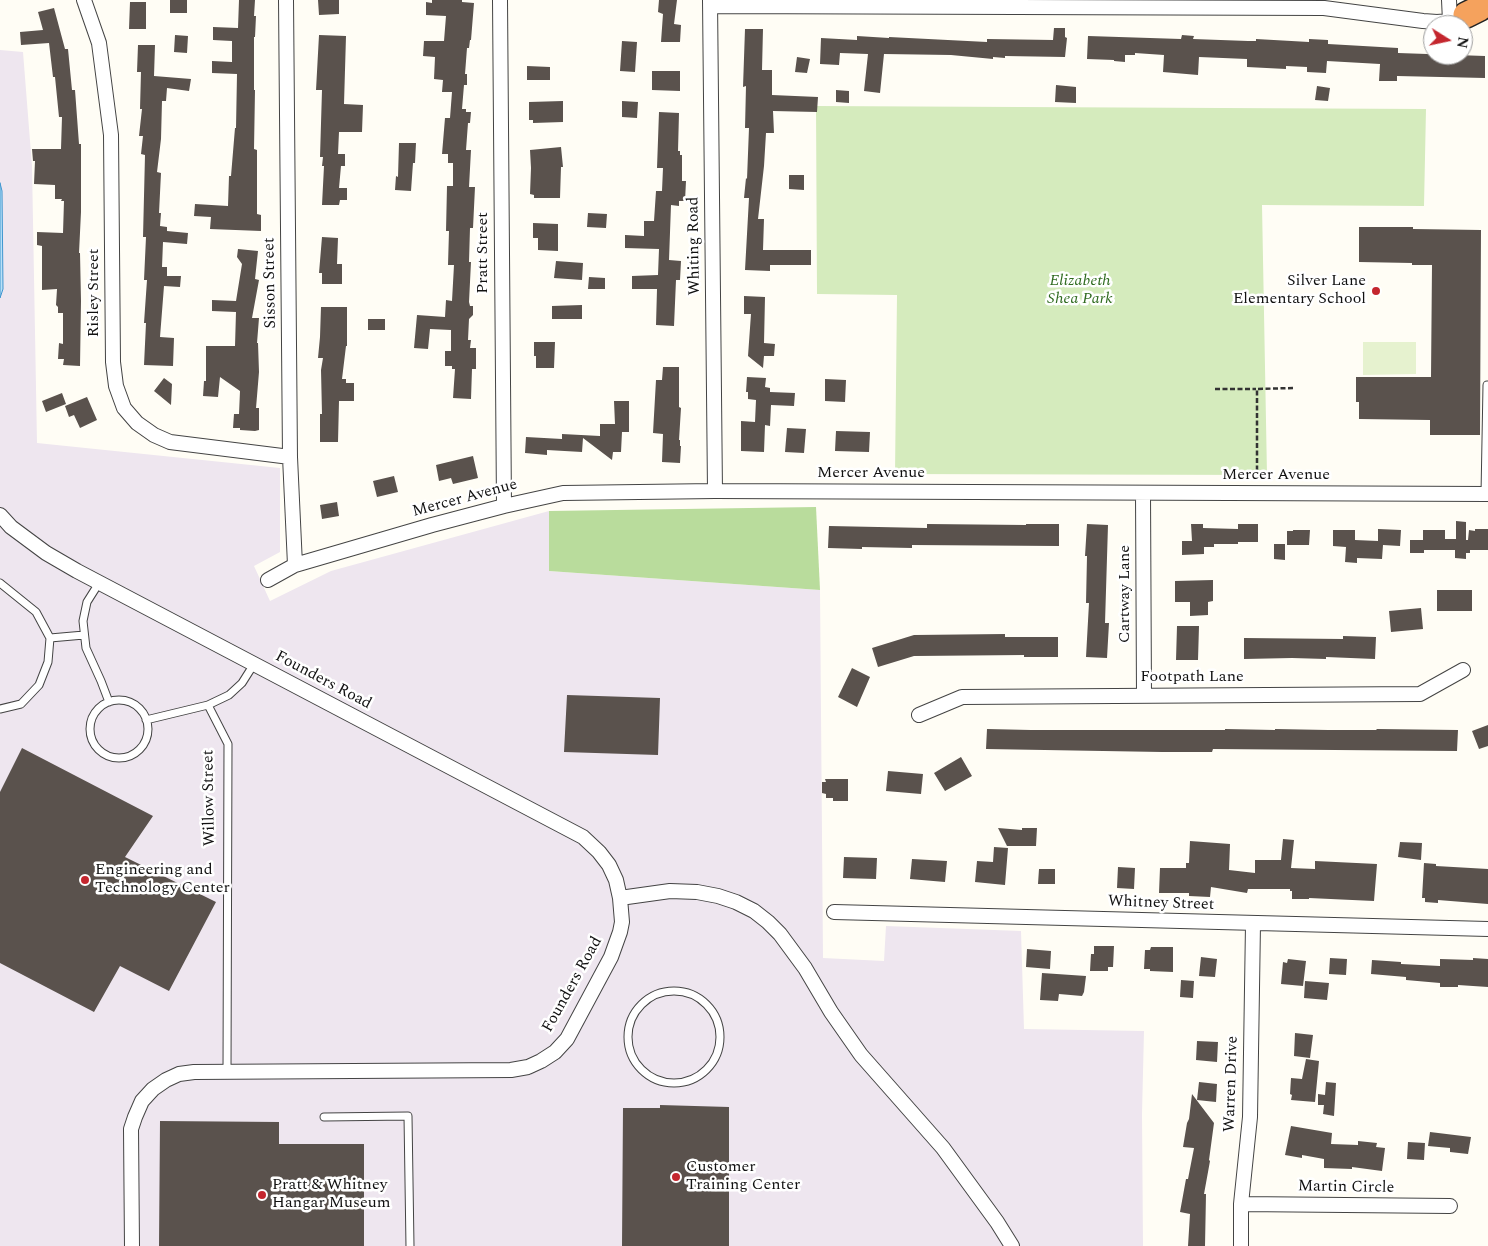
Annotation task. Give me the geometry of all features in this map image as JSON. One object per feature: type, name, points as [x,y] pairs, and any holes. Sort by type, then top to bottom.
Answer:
[{"type":"highway","points":[[1455,12],[1480,8],[1487,0]]},
{"type":"street","name":"Risley Street","points":[[84,0],[99,43],[111,135],[113,362],[116,386],[124,408],[137,423],[154,435],[170,442],[290,457]]},
{"type":"street","name":"Sisson Street","points":[[286,0],[290,457],[295,566]]},
{"type":"street","name":"Pratt Street","points":[[500,0],[504,506]]},
{"type":"street","points":[[710,3],[1160,4],[1324,8],[1423,21],[1455,12]]},
{"type":"street","name":"Whiting Road","points":[[710,3],[715,491]]},
{"type":"street","name":"Mercer Avenue","points":[[268,580],[295,566],[423,528],[504,506],[563,493],[715,491],[1487,494]]},
{"type":"street","name":"Cartway Lane","points":[[1143,493],[1144,696]]},
{"type":"street","points":[[0,515],[11,527],[46,553],[99,583],[254,664]]},
{"type":"street","name":"Founders Road","points":[[227,1072],[511,1070],[541,1062],[556,1052],[567,1039],[611,957],[622,922],[616,880],[609,864],[583,837],[254,664]]},
{"type":"street","name":"Footpath Lane","points":[[920,715],[962,697],[1420,694],[1463,670]]},
{"type":"street","points":[[620,898],[670,891],[697,892],[736,902],[768,922],[780,934],[805,968],[831,1012],[861,1054],[943,1148],[997,1222],[1012,1246]]},
{"type":"street","name":"Whitney Street","points":[[834,912],[1488,929]]},
{"type":"street","name":"Warren Drive","points":[[1241,1246],[1241,1204],[1250,1117],[1253,924]]},
{"type":"street","points":[[132,1246],[131,1129],[134,1117],[142,1102],[153,1089],[179,1074],[227,1072]]},
{"type":"street","name":"Martin Circle","points":[[1241,1204],[1450,1206]]},
{"type":"lane","points":[[1487,385],[1487,494]]},
{"type":"lane","points":[[0,583],[36,612],[50,638],[48,662],[39,685],[21,704],[0,709]]},
{"type":"lane","points":[[99,583],[87,602],[83,621],[84,635],[86,648],[109,702]]},
{"type":"lane","points":[[50,638],[84,635]]},
{"type":"lane","points":[[146,720],[208,706],[229,696],[242,683],[254,664]]},
{"type":"lane","points":[[127,701],[136,705],[146,720],[146,738],[142,746],[128,756],[119,758],[102,752],[92,738],[90,730],[91,721],[95,712],[109,702],[127,701]]},
{"type":"lane","name":"Willow Street","points":[[208,706],[228,744],[227,1072]]},
{"type":"lane","points":[[675,990],[688,992],[700,998],[717,1016],[721,1032],[720,1046],[716,1059],[707,1070],[695,1079],[681,1083],[667,1083],[653,1079],[641,1070],[633,1058],[628,1045],[628,1032],[632,1018],[639,1007],[649,998],[661,992],[675,990]]},
{"type":"lane","points":[[324,1117],[408,1116],[410,1246]]},
{"type":"path","points":[[1215,389],[1293,388]]},
{"type":"path","points":[[1257,389],[1257,478]]},
{"type":"shaded area","points":[[0,50],[23,52],[32,166],[37,443],[280,468],[280,552],[254,566],[270,601],[331,571],[549,511],[549,571],[820,590],[823,958],[884,961],[886,926],[1021,931],[1024,1029],[1144,1031],[1142,1114],[1143,1246],[0,1246]]},
{"type":"green space","name":"Elizabeth Shea Park","points":[[816,106],[1426,109],[1424,206],[1262,205],[1267,475],[895,474],[897,295],[817,294]]},
{"type":"green space","points":[[1363,342],[1416,342],[1416,374],[1363,375]]},
{"type":"green space","points":[[816,507],[820,590],[549,571],[549,511]]},
{"type":"water","points":[[0,183],[2,191],[3,289],[0,298]]},
{"type":"building","points":[[170,0],[187,0],[187,13],[170,13]]},
{"type":"building","points":[[239,0],[255,0],[254,149],[257,150],[257,214],[261,215],[261,231],[210,229],[211,217],[194,216],[195,204],[228,206],[229,176],[231,176],[236,128],[237,74],[212,73],[212,61],[232,62],[232,41],[213,40],[213,27],[238,28]]},
{"type":"building","points":[[318,0],[339,0],[339,14],[319,15]]},
{"type":"building","points":[[432,0],[462,0],[462,2],[474,3],[471,40],[469,48],[467,48],[465,74],[467,74],[467,85],[464,85],[462,109],[466,109],[466,112],[471,112],[470,123],[468,123],[466,150],[471,150],[469,187],[475,187],[473,228],[470,228],[469,262],[471,262],[469,302],[470,306],[473,306],[473,315],[469,319],[468,340],[471,340],[470,348],[476,348],[476,369],[472,369],[471,399],[453,398],[455,369],[452,369],[452,366],[445,366],[445,351],[451,351],[451,330],[430,329],[428,349],[414,348],[417,315],[445,317],[446,300],[452,301],[454,265],[448,265],[449,231],[446,231],[447,186],[453,186],[453,163],[448,163],[448,154],[442,154],[445,118],[450,118],[452,92],[442,92],[443,80],[434,79],[435,57],[423,56],[424,41],[444,41],[446,16],[426,15],[426,2],[432,3]]},
{"type":"building","points":[[659,0],[677,0],[674,24],[681,25],[680,42],[661,42],[663,14],[658,12]]},
{"type":"building","points":[[130,2],[146,2],[146,29],[129,29]]},
{"type":"building","points":[[54,8],[65,49],[68,49],[72,90],[75,90],[79,144],[81,144],[79,253],[81,301],[80,366],[63,365],[64,359],[58,359],[59,343],[63,344],[63,313],[58,313],[56,305],[57,289],[42,290],[42,246],[37,245],[37,232],[63,233],[64,201],[61,201],[62,199],[55,199],[55,185],[34,184],[35,161],[33,161],[32,149],[61,149],[62,117],[59,117],[49,43],[21,45],[20,32],[43,30],[38,12]]},
{"type":"building","points":[[1054,28],[1065,28],[1065,37],[1067,38],[1065,57],[1005,56],[1005,58],[993,57],[993,59],[951,55],[884,54],[880,93],[864,91],[868,54],[840,53],[839,65],[820,64],[821,38],[857,40],[857,36],[987,42],[987,39],[1053,40]]},
{"type":"building","points":[[745,29],[763,29],[762,70],[772,70],[772,95],[818,97],[817,112],[773,111],[774,133],[766,133],[758,219],[764,219],[763,250],[811,250],[811,265],[770,265],[770,271],[745,270],[749,198],[744,198],[747,179],[749,128],[745,128],[746,86],[743,87]]},
{"type":"building","points":[[175,35],[188,36],[187,53],[174,52]]},
{"type":"building","points":[[319,35],[346,36],[344,104],[363,105],[362,132],[339,132],[338,154],[345,154],[345,166],[341,166],[339,188],[347,188],[347,200],[340,200],[339,205],[322,205],[324,166],[322,166],[323,157],[320,157],[322,90],[316,90]]},
{"type":"building","points":[[1182,35],[1194,36],[1193,39],[1248,41],[1256,41],[1256,39],[1309,42],[1309,39],[1328,40],[1328,44],[1398,48],[1398,53],[1423,54],[1423,65],[1473,65],[1473,56],[1485,56],[1485,78],[1397,76],[1397,81],[1379,81],[1380,64],[1327,61],[1326,73],[1307,72],[1307,67],[1286,66],[1286,69],[1247,67],[1247,59],[1199,57],[1198,75],[1163,72],[1164,55],[1135,53],[1135,55],[1125,55],[1125,62],[1087,59],[1088,36],[1181,39]]},
{"type":"building","points":[[622,41],[637,42],[635,72],[620,71]]},
{"type":"building","points":[[138,45],[155,45],[154,76],[191,79],[189,91],[167,88],[166,101],[162,101],[161,139],[157,172],[161,173],[160,226],[167,227],[167,231],[188,233],[187,244],[163,242],[162,267],[167,267],[167,276],[181,276],[180,287],[164,286],[160,337],[174,338],[173,366],[144,365],[147,280],[144,280],[146,237],[143,237],[145,155],[141,154],[143,136],[139,136],[142,109],[140,109],[141,72],[137,72]]},
{"type":"building","points":[[797,57],[810,59],[807,73],[795,72]]},
{"type":"building","points":[[527,66],[550,67],[550,80],[527,80]]},
{"type":"building","points":[[652,71],[680,71],[680,91],[652,90]]},
{"type":"building","points":[[1056,85],[1076,87],[1076,103],[1055,102]]},
{"type":"building","points":[[1317,86],[1330,88],[1328,101],[1315,100]]},
{"type":"building","points":[[836,90],[849,91],[849,103],[836,102]]},
{"type":"building","points":[[563,101],[563,122],[533,123],[533,120],[529,120],[529,102]]},
{"type":"building","points":[[622,101],[638,102],[637,118],[622,117]]},
{"type":"building","points":[[659,112],[679,113],[678,151],[682,155],[682,181],[686,181],[685,201],[679,201],[679,206],[671,205],[669,260],[681,261],[680,280],[676,280],[674,326],[656,325],[657,289],[632,289],[632,276],[658,275],[659,249],[625,248],[625,235],[644,236],[644,221],[654,221],[656,191],[662,191],[663,168],[657,168]]},
{"type":"building","points":[[399,143],[416,143],[411,191],[395,190],[396,176],[398,177]]},
{"type":"building","points":[[561,147],[563,167],[561,167],[560,198],[534,198],[534,195],[530,194],[530,150]]},
{"type":"building","points":[[789,175],[804,175],[804,190],[789,189]]},
{"type":"building","points":[[588,213],[607,214],[606,228],[587,227]]},
{"type":"building","points":[[533,223],[558,224],[558,251],[538,250],[538,238],[533,238]]},
{"type":"building","points":[[1359,227],[1481,230],[1480,435],[1430,435],[1430,420],[1359,419],[1359,402],[1356,402],[1356,377],[1431,377],[1432,265],[1359,262]]},
{"type":"building","points":[[322,237],[338,238],[337,264],[342,264],[342,284],[322,284],[322,273],[319,273]]},
{"type":"building","points":[[238,249],[258,251],[255,279],[259,280],[252,318],[259,318],[257,343],[259,372],[256,408],[259,408],[259,430],[255,431],[233,428],[234,414],[239,414],[240,391],[220,377],[218,397],[203,396],[204,381],[206,381],[206,346],[235,346],[236,312],[212,311],[212,300],[236,301],[242,264],[237,257]]},
{"type":"building","points":[[556,261],[583,263],[582,280],[554,278]]},
{"type":"building","points":[[589,277],[605,278],[605,289],[588,289]]},
{"type":"building","points":[[744,296],[765,297],[764,343],[775,344],[774,356],[764,356],[763,368],[748,356],[751,314],[744,314]]},
{"type":"building","points":[[582,305],[582,319],[552,319],[552,306]]},
{"type":"building","points":[[321,307],[347,307],[347,346],[342,379],[346,379],[346,383],[354,383],[354,401],[339,401],[338,442],[320,442],[320,414],[322,414],[321,370],[323,358],[318,358]]},
{"type":"building","points":[[368,319],[385,319],[385,330],[368,330]]},
{"type":"building","points":[[534,342],[555,342],[554,368],[536,368]]},
{"type":"building","points":[[663,367],[679,367],[679,407],[681,408],[680,463],[662,462],[663,434],[653,433],[656,380],[662,380]]},
{"type":"building","points":[[747,377],[766,378],[765,387],[770,388],[770,392],[795,393],[794,406],[771,405],[770,426],[765,425],[764,452],[741,451],[741,421],[755,422],[756,400],[748,399],[748,392],[746,392]]},
{"type":"building","points":[[164,378],[172,384],[171,405],[154,391]]},
{"type":"building","points":[[825,379],[846,380],[845,402],[825,401]]},
{"type":"building","points":[[62,393],[66,404],[46,412],[42,401]]},
{"type":"building","points":[[87,397],[97,420],[80,428],[74,415],[69,417],[65,406]]},
{"type":"building","points":[[614,401],[629,401],[629,432],[622,432],[621,452],[613,452],[612,460],[583,438],[582,452],[547,450],[547,455],[525,453],[526,437],[562,439],[562,434],[600,436],[600,424],[615,424]]},
{"type":"building","points":[[787,428],[806,429],[804,453],[785,452]]},
{"type":"building","points":[[836,431],[870,432],[869,452],[835,451]]},
{"type":"building","points":[[473,456],[478,478],[453,484],[451,478],[439,481],[436,465]]},
{"type":"building","points":[[394,476],[398,492],[377,497],[373,481]]},
{"type":"building","points":[[337,502],[339,516],[322,519],[320,505]]},
{"type":"building","points":[[1456,521],[1466,522],[1466,540],[1468,540],[1469,530],[1488,529],[1488,550],[1470,550],[1470,553],[1466,553],[1466,559],[1455,558],[1455,550],[1424,550],[1424,553],[1410,553],[1410,540],[1423,540],[1423,530],[1445,530],[1445,539],[1456,539]]},
{"type":"building","points":[[927,524],[1059,524],[1059,546],[912,545],[912,548],[828,548],[829,526],[927,528]]},
{"type":"building","points":[[1087,524],[1108,525],[1105,623],[1109,623],[1107,658],[1086,657],[1089,603],[1086,603],[1087,556],[1085,556]]},
{"type":"building","points":[[1191,524],[1203,524],[1203,528],[1238,529],[1238,524],[1258,524],[1258,542],[1214,544],[1214,547],[1204,547],[1204,554],[1182,555],[1182,541],[1192,541]]},
{"type":"building","points":[[1378,529],[1401,530],[1400,546],[1383,545],[1382,559],[1357,558],[1357,563],[1345,562],[1346,547],[1333,546],[1333,530],[1355,530],[1355,540],[1378,541]]},
{"type":"building","points":[[1310,530],[1309,545],[1287,545],[1287,531]]},
{"type":"building","points":[[1274,544],[1285,544],[1285,560],[1274,559]]},
{"type":"building","points":[[1213,580],[1213,601],[1208,602],[1208,615],[1190,616],[1190,602],[1175,602],[1175,581]]},
{"type":"building","points":[[1437,590],[1472,590],[1472,611],[1437,611]]},
{"type":"building","points":[[1421,608],[1423,629],[1391,632],[1389,611]]},
{"type":"building","points":[[1177,626],[1199,626],[1198,660],[1176,660]]},
{"type":"building","points":[[1005,634],[1005,637],[1058,637],[1058,657],[1024,657],[1024,655],[914,656],[878,667],[872,648],[914,635]]},
{"type":"building","points":[[1343,636],[1376,637],[1375,659],[1326,657],[1326,659],[1244,659],[1244,638],[1343,639]]},
{"type":"building","points":[[852,668],[870,677],[857,707],[838,697]]},
{"type":"building","points":[[567,695],[660,698],[658,755],[564,752]]},
{"type":"building","points":[[1488,725],[1488,746],[1479,749],[1472,731]]},
{"type":"building","points":[[987,729],[1458,730],[1457,751],[1213,749],[1212,752],[1162,752],[986,749]]},
{"type":"building","name":"Engineering and Technology Center","points":[[22,748],[153,816],[125,857],[216,902],[169,991],[120,966],[94,1012],[0,963],[0,792]]},
{"type":"building","points":[[961,757],[972,776],[945,791],[934,773]]},
{"type":"building","points":[[888,771],[923,774],[921,794],[886,791]]},
{"type":"building","points":[[825,779],[848,779],[848,801],[833,801],[833,798],[826,798],[826,794],[822,793],[822,782],[826,782]]},
{"type":"building","points":[[998,828],[1022,830],[1022,828],[1037,828],[1036,846],[1007,846]]},
{"type":"building","points":[[1283,839],[1294,840],[1291,868],[1315,869],[1315,861],[1377,864],[1374,901],[1292,899],[1292,891],[1290,889],[1248,889],[1247,893],[1211,887],[1210,897],[1189,896],[1189,893],[1159,893],[1160,868],[1186,868],[1186,863],[1189,863],[1190,841],[1230,844],[1229,870],[1255,873],[1255,860],[1281,860]]},
{"type":"building","points":[[1400,842],[1422,843],[1421,860],[1398,857]]},
{"type":"building","points":[[994,847],[1008,848],[1005,885],[975,882],[977,861],[993,862]]},
{"type":"building","points":[[844,857],[877,858],[876,879],[843,878]]},
{"type":"building","points":[[912,859],[947,861],[945,882],[910,879]]},
{"type":"building","points":[[1424,863],[1436,864],[1436,866],[1488,869],[1488,904],[1438,900],[1438,903],[1425,902],[1425,898],[1422,898]]},
{"type":"building","points":[[1118,867],[1135,868],[1134,889],[1117,888]]},
{"type":"building","points":[[1039,869],[1055,869],[1055,884],[1038,884]]},
{"type":"building","points":[[1094,946],[1114,946],[1113,967],[1108,967],[1108,971],[1090,971],[1091,954],[1094,954]]},
{"type":"building","points":[[1151,947],[1173,947],[1173,972],[1144,969],[1145,950],[1150,950]]},
{"type":"building","points":[[1027,949],[1051,951],[1050,969],[1026,967]]},
{"type":"building","points":[[1201,957],[1217,959],[1215,977],[1199,976]]},
{"type":"building","points":[[1330,958],[1347,959],[1346,975],[1329,974]]},
{"type":"building","points":[[1473,958],[1488,959],[1488,987],[1458,985],[1458,987],[1440,987],[1440,983],[1406,980],[1406,977],[1371,974],[1372,960],[1440,966],[1440,959],[1473,960]]},
{"type":"building","points":[[1288,959],[1306,961],[1303,986],[1281,984],[1283,962],[1287,963]]},
{"type":"building","points":[[1042,973],[1086,976],[1082,996],[1059,994],[1058,1001],[1040,1000]]},
{"type":"building","points":[[1181,980],[1194,981],[1193,998],[1180,997]]},
{"type":"building","points":[[1305,981],[1329,983],[1327,1000],[1304,998]]},
{"type":"building","points":[[1295,1033],[1313,1035],[1310,1058],[1294,1056]]},
{"type":"building","points":[[1197,1041],[1218,1042],[1217,1062],[1196,1060]]},
{"type":"building","points":[[1306,1059],[1319,1061],[1315,1102],[1291,1100],[1291,1078],[1302,1079]]},
{"type":"building","points":[[1199,1082],[1217,1084],[1216,1102],[1197,1100]]},
{"type":"building","points":[[1326,1082],[1336,1083],[1334,1116],[1323,1114],[1324,1105],[1318,1105],[1318,1094],[1325,1095]]},
{"type":"building","points":[[1192,1094],[1214,1123],[1204,1194],[1206,1194],[1205,1246],[1188,1246],[1190,1214],[1180,1212],[1194,1148],[1183,1147]]},
{"type":"building","name":"Customer Training Center","points":[[660,1105],[729,1107],[729,1246],[622,1246],[623,1108],[660,1108]]},
{"type":"building","name":"Pratt & Whitney Hangar Museum","points":[[160,1121],[279,1122],[279,1144],[364,1144],[364,1246],[159,1246]]},
{"type":"building","points":[[1291,1126],[1332,1133],[1331,1144],[1358,1145],[1358,1141],[1377,1143],[1376,1147],[1385,1148],[1382,1171],[1352,1167],[1352,1169],[1324,1168],[1324,1159],[1302,1155],[1302,1158],[1285,1155]]},
{"type":"building","points":[[1430,1132],[1471,1137],[1468,1154],[1450,1152],[1450,1148],[1428,1146]]},
{"type":"building","points":[[1408,1142],[1425,1143],[1424,1160],[1407,1159]]},
{"type":"place","name":"Silver Lane Elementary School","points":[[1376,291]]},
{"type":"place","name":"Engineering and Technology Center","points":[[85,880]]},
{"type":"place","name":"Customer Training Center","points":[[676,1177]]},
{"type":"place","name":"Pratt & Whitney Hangar Museum","points":[[262,1195]]}]
